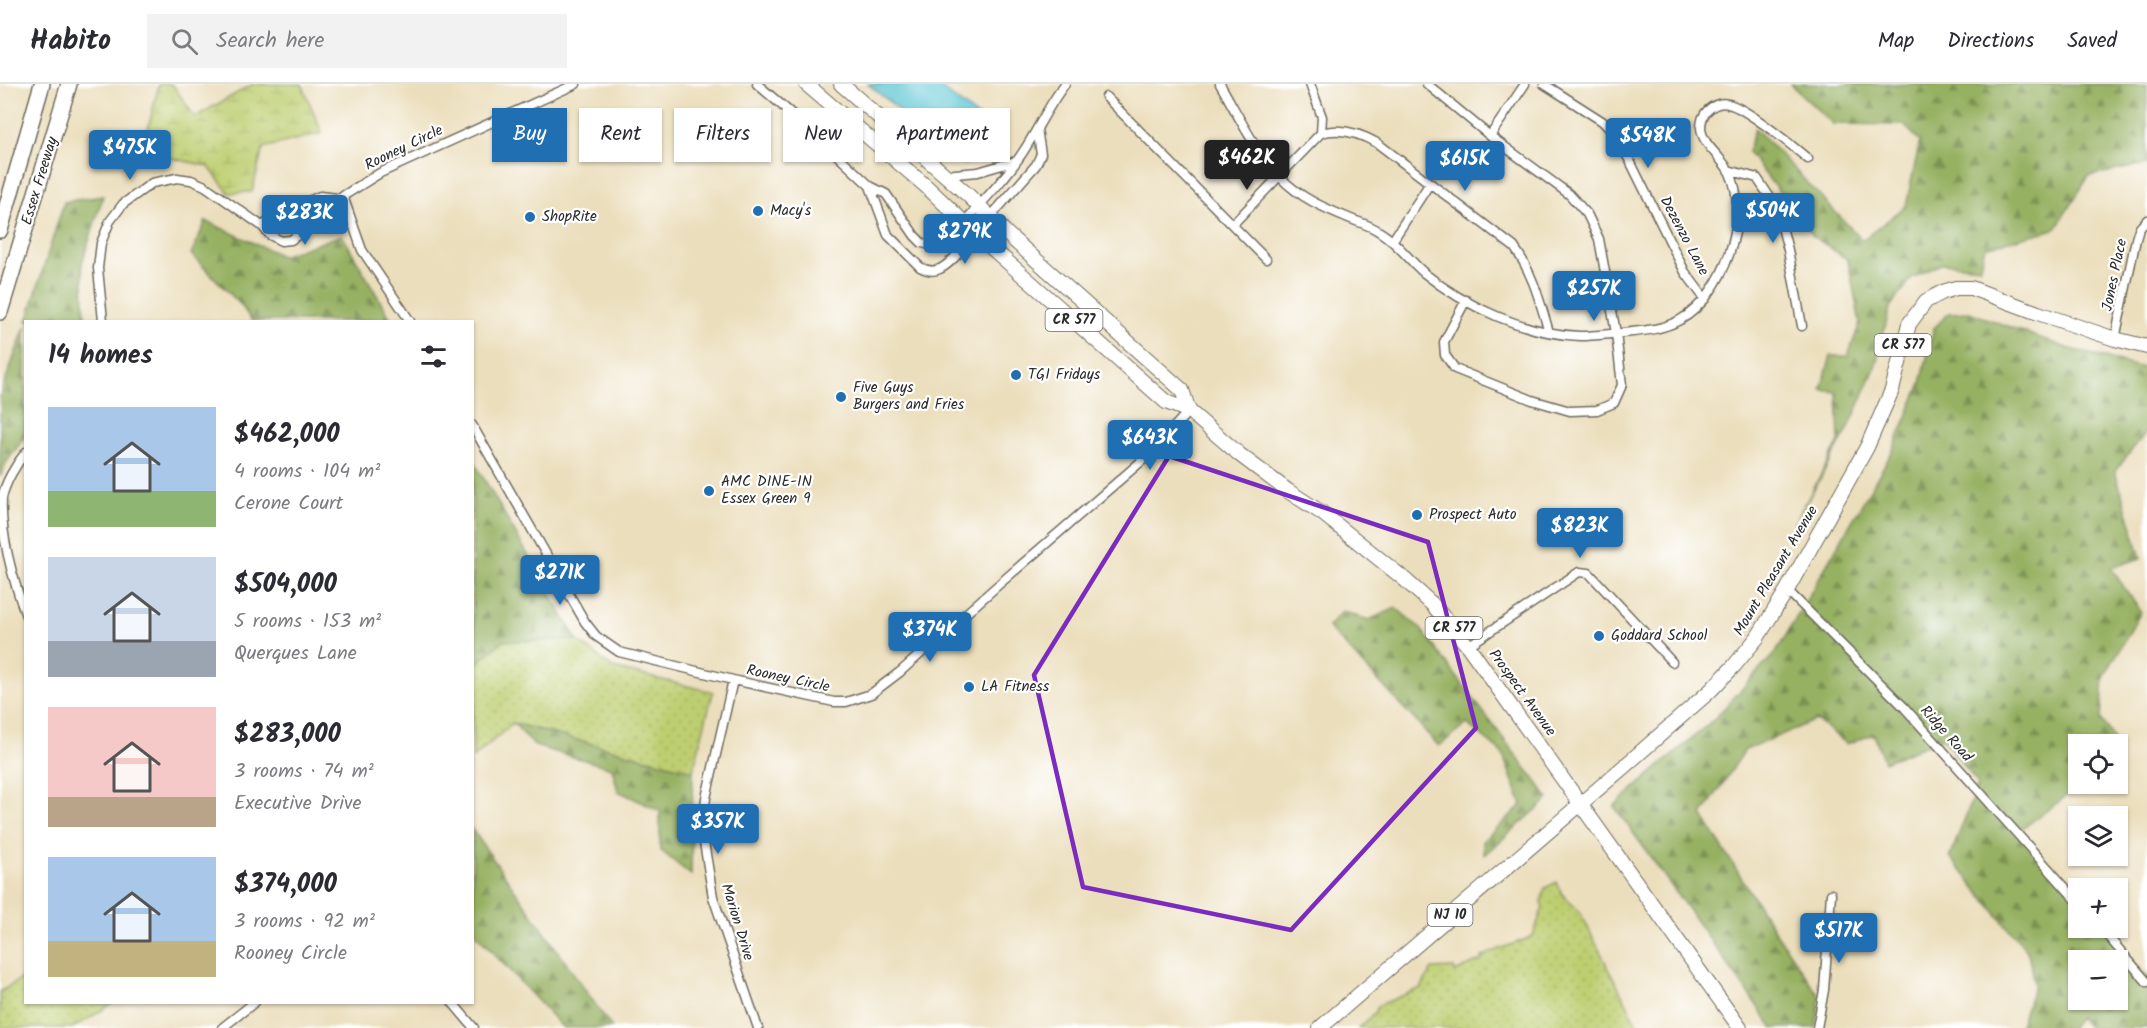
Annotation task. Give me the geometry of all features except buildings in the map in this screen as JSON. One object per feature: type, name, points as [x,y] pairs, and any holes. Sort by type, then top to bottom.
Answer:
[{"type":"highway","name":"Essex Freeway","points":[[0,230],[40,84]]},
{"type":"highway","name":"Essex Freeway","points":[[0,312],[69,84]]},
{"type":"main road","name":"Prospect Avenue","points":[[806,84],[927,187],[976,234],[1166,402],[1189,411],[1288,492],[1322,513],[1432,604],[1468,646],[1740,1028]]},
{"type":"main road","name":"Prospect Avenue","points":[[841,84],[1182,390],[1189,411]]},
{"type":"main road","name":"Mount Pleasant Avenue","points":[[1320,1028],[1701,698],[1734,666],[1757,638],[1787,590],[1867,447],[1892,390],[1909,324],[1926,301],[1956,288],[1971,288],[2115,339],[2147,348]]},
{"type":"street","name":"Rooney Circle","points":[[339,198],[380,173],[576,84]]},
{"type":"street","points":[[757,84],[870,186],[886,195],[915,236],[929,246],[947,241],[1017,160],[1037,129],[1050,102],[1065,84]]},
{"type":"street","points":[[1220,84],[1250,136],[1280,177],[1301,196],[1377,230],[1393,240],[1425,273],[1491,314],[1522,326],[1580,336],[1650,330],[1667,326],[1693,311],[1705,299],[1718,280],[1731,251],[1738,212],[1728,170],[1707,142],[1701,129],[1704,115],[1708,110],[1722,104],[1736,106],[1786,140],[1808,159]]},
{"type":"street","points":[[1233,224],[1321,133],[1322,117],[1310,84]]},
{"type":"street","points":[[1427,84],[1490,136],[1569,194],[1587,214],[1599,239],[1616,333],[1622,385],[1614,403],[1597,410],[1570,411],[1532,400],[1455,369],[1445,355],[1444,342],[1466,300]]},
{"type":"street","points":[[1490,136],[1525,84]]},
{"type":"street","name":"Dezenzo Lane","points":[[1544,84],[1602,121],[1615,135],[1685,272],[1705,299]]},
{"type":"street","points":[[1106,97],[1266,259]]},
{"type":"street","points":[[870,186],[888,236],[908,257],[926,270],[936,271],[946,266],[1036,165],[1041,153],[1037,129]]},
{"type":"street","points":[[1321,133],[1337,131],[1363,135],[1377,143],[1514,247],[1526,263],[1533,278],[1549,332]]},
{"type":"street","points":[[944,175],[978,172],[1017,160]]},
{"type":"street","points":[[1728,170],[1757,178],[1777,208],[1788,250],[1802,326]]},
{"type":"street","points":[[104,320],[98,268],[101,243],[110,221],[123,204],[152,183],[177,178],[205,186],[280,241],[291,240],[329,212],[339,198]]},
{"type":"street","points":[[1393,240],[1430,183]]},
{"type":"street","points":[[262,226],[279,215],[320,196],[339,198]]},
{"type":"street","points":[[339,198],[362,250],[409,320]]},
{"type":"street","name":"Jones Place","points":[[2115,339],[2136,239],[2139,229],[2147,220]]},
{"type":"street","name":"Rooney Circle","points":[[474,428],[585,622],[596,636],[619,652],[733,680],[834,702],[846,702],[871,694],[900,672],[1144,459],[1189,411]]},
{"type":"street","points":[[24,455],[2,497],[0,531],[14,584],[24,611]]},
{"type":"street","points":[[1468,646],[1578,572],[1589,573],[1672,662]]},
{"type":"street","name":"Ridge Road","points":[[1787,590],[1903,706],[2068,891]]},
{"type":"street","name":"Marion Drive","points":[[733,680],[706,798],[702,830],[713,897],[758,1028]]},
{"type":"street","points":[[1817,1028],[1825,979],[1831,894]]},
{"type":"street","points":[[2109,938],[2147,982]]},
{"type":"street","points":[[222,1028],[252,1004]]},
{"type":"street","points":[[454,1004],[474,1028]]},
{"type":"highlighted area","points":[[1169,456],[1428,542],[1476,728],[1291,930],[1083,887],[1034,675]]},
{"type":"green space","points":[[159,84],[172,84],[195,117],[253,84],[302,84],[322,133],[263,148],[252,192],[229,193],[208,166],[152,154],[146,137]]},
{"type":"green space","points":[[1790,84],[2147,84],[2147,164],[2089,176],[2055,229],[1985,247],[1980,267],[1943,263],[1912,278],[1890,307],[1875,368],[1848,430],[1794,524],[1839,442],[1837,392],[1821,390],[1831,356],[1848,356],[1860,323],[1848,260],[1814,237],[1748,152],[1755,128],[1862,240],[1906,206],[1920,141],[1904,125],[1833,124]]},
{"type":"green space","points":[[103,196],[82,263],[85,320],[27,320],[64,202]]},
{"type":"green space","points":[[206,221],[282,256],[342,235],[391,320],[251,320],[241,305],[191,254]]},
{"type":"green space","points":[[1969,312],[2067,348],[2147,369],[2147,431],[2115,471],[2141,558],[2111,568],[2141,612],[2104,677],[2101,719],[2111,734],[2068,734],[2069,794],[2019,831],[2068,887],[2068,938],[2113,938],[2123,950],[2068,950],[2068,1010],[2128,1010],[2128,955],[2147,977],[2147,1028],[2090,1028],[2079,1017],[2071,1028],[2019,1028],[2034,985],[2028,952],[1950,857],[1978,784],[1943,738],[1884,762],[1874,734],[1847,744],[1816,720],[1745,750],[1702,815],[1776,933],[1820,997],[1816,1028],[1773,1028],[1614,806],[1714,719],[1777,651],[1892,452],[1921,383],[1934,328],[1949,313]]},
{"type":"green space","points":[[24,330],[24,437],[6,463],[0,477],[0,395]]},
{"type":"green space","points":[[474,462],[577,640],[502,641],[474,666]]},
{"type":"green space","points":[[1396,608],[1420,628],[1549,799],[1484,855],[1483,841],[1522,805],[1502,753],[1467,724],[1439,746],[1328,627],[1342,611],[1369,620]]},
{"type":"green space","points":[[577,640],[613,668],[713,692],[693,771],[513,723],[474,757],[474,666],[502,641]]},
{"type":"green space","points":[[513,723],[693,771],[691,875],[660,850],[660,811],[618,791],[612,768],[535,746]]},
{"type":"green space","points":[[474,832],[612,1028],[563,1028],[474,932]]},
{"type":"green space","points":[[1557,882],[1562,894],[1581,914],[1639,1028],[1358,1028],[1374,1014],[1377,1006],[1421,988],[1432,969],[1454,968],[1455,972],[1482,960],[1482,957],[1488,954],[1533,936],[1543,907],[1541,902],[1545,888]]},
{"type":"green space","points":[[24,977],[24,1004],[112,1004],[73,1028],[0,1028],[0,992]]},
{"type":"water","points":[[868,84],[936,84],[966,108],[897,108]]},
{"type":"place","name":"Macy's","points":[[758,211]]},
{"type":"place","name":"ShopRite","points":[[530,217]]},
{"type":"place","name":"TGI Fridays","points":[[1016,375]]},
{"type":"place","name":"Five Guys Burgers and Fries","points":[[841,397]]},
{"type":"place","name":"AMC DINE-IN Essex Green 9","points":[[709,491]]},
{"type":"place","name":"Prospect Auto","points":[[1417,515]]},
{"type":"place","name":"Goddard School","points":[[1599,636]]},
{"type":"place","name":"LA Fitness","points":[[969,687]]}]
